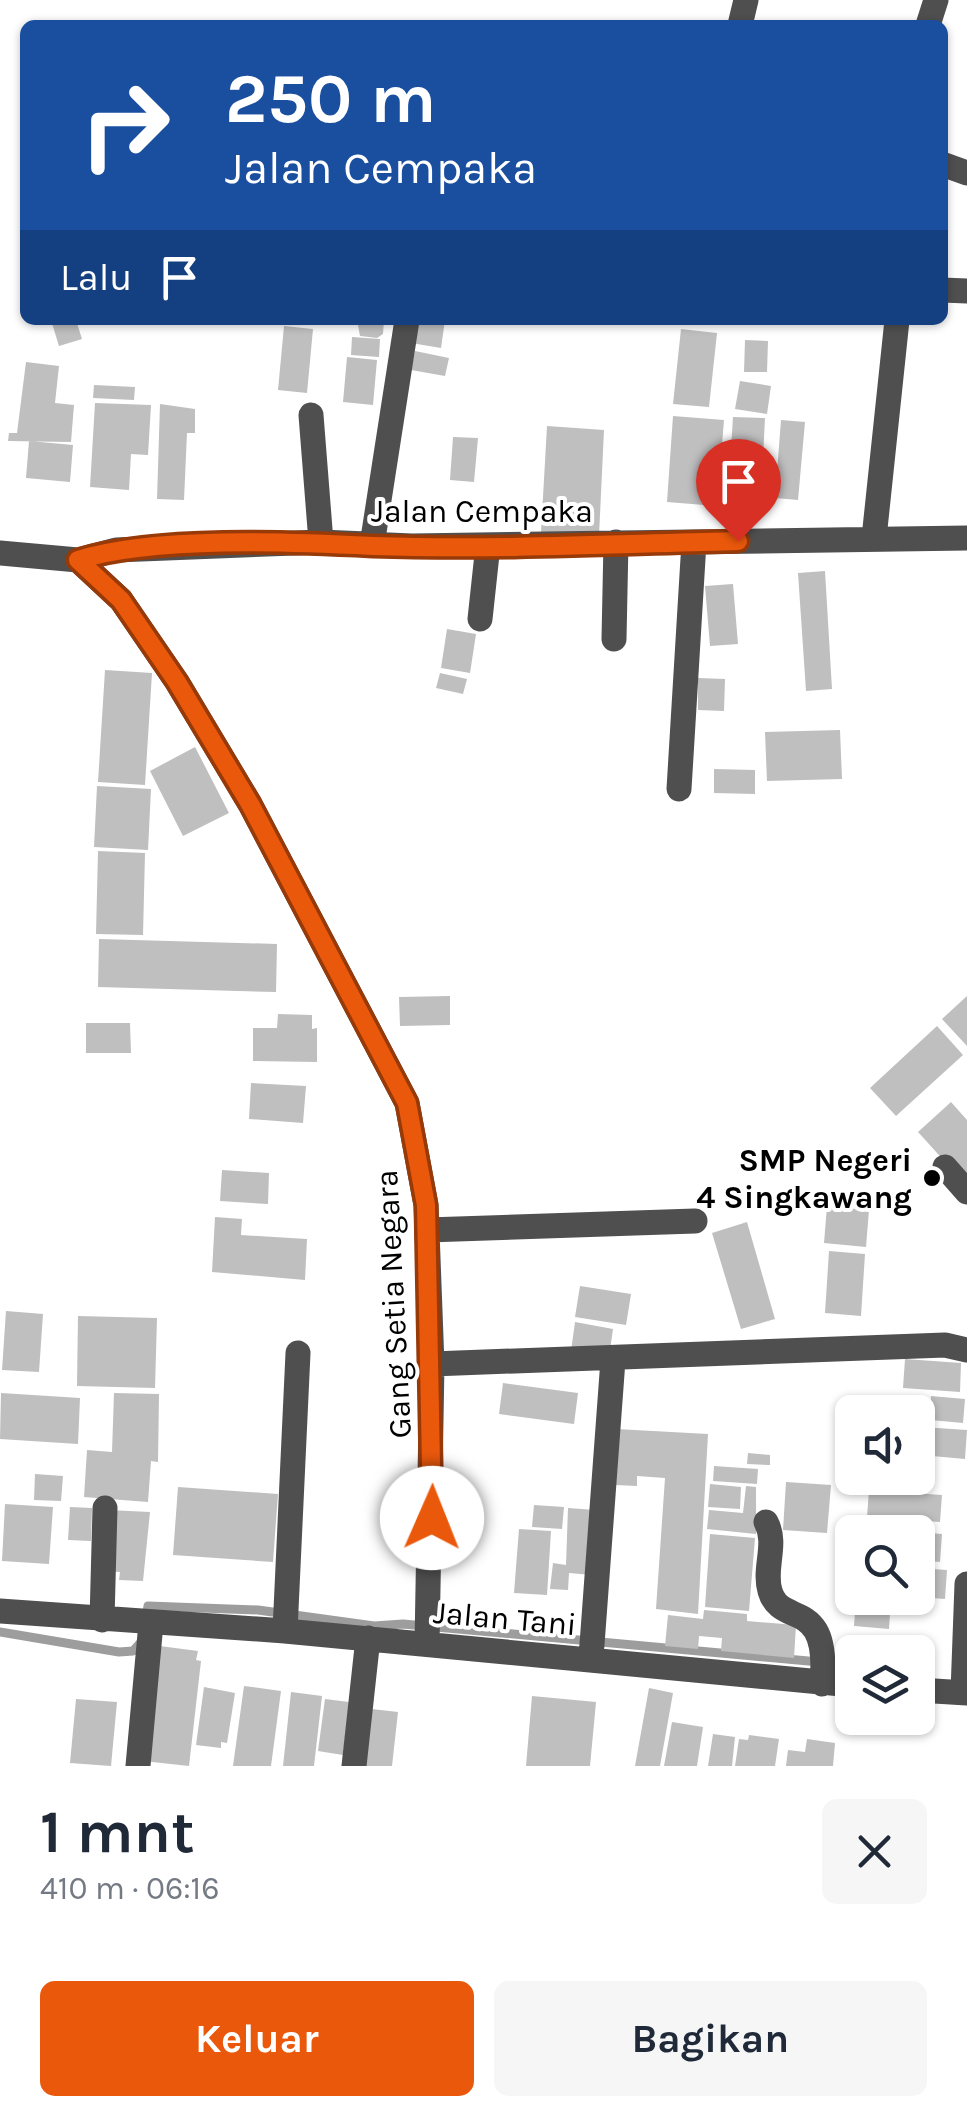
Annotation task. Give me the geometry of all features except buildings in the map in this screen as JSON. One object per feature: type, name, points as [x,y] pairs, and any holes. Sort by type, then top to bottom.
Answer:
[{"type":"street","points":[[372,546],[406,325]]},
{"type":"street","points":[[874,538],[896,325]]},
{"type":"street","points":[[311,416],[322,542]]},
{"type":"street","name":"Jalan Cempaka","points":[[0,552],[78,560],[116,550],[322,542],[487,558],[694,558],[874,538],[967,538]]},
{"type":"street","points":[[480,619],[487,558]]},
{"type":"street","points":[[614,638],[616,558]]},
{"type":"street","points":[[680,789],[694,558]]},
{"type":"street","name":"Gang Setia Negara","points":[[78,560],[121,600],[149,638],[250,804],[407,1103],[422,1177],[427,1230],[432,1364],[428,1637]]},
{"type":"street","points":[[944,1166],[967,1192]]},
{"type":"street","points":[[427,1230],[696,1221]]},
{"type":"street","points":[[432,1364],[945,1346],[967,1350]]},
{"type":"street","points":[[286,1631],[298,1353]]},
{"type":"street","points":[[592,1652],[612,1360]]},
{"type":"street","points":[[102,1620],[105,1508]]},
{"type":"street","points":[[766,1522],[772,1542],[769,1590],[778,1602],[811,1622],[823,1669]]},
{"type":"street","points":[[935,1691],[965,1693],[967,1584]]},
{"type":"street","name":"Jalan Tani","points":[[0,1611],[102,1620],[147,1633],[286,1631],[368,1638],[428,1637],[823,1669],[835,1676]]},
{"type":"street","points":[[138,1766],[147,1633]]},
{"type":"street","points":[[354,1766],[368,1638]]},
{"type":"waterway","points":[[146,1620],[148,1606],[258,1610],[374,1626],[403,1624],[835,1663]]},
{"type":"waterway","points":[[0,1632],[119,1652],[133,1651],[143,1640]]},
{"type":"place","name":"SMP Negeri 4 Singkawang","points":[[932,1178]]},
{"type":"route","points":[[432,1518],[426,1205],[407,1103],[346,980],[250,804],[177,682],[121,600],[78,560],[116,550],[322,542],[412,546],[738,541]]}]
